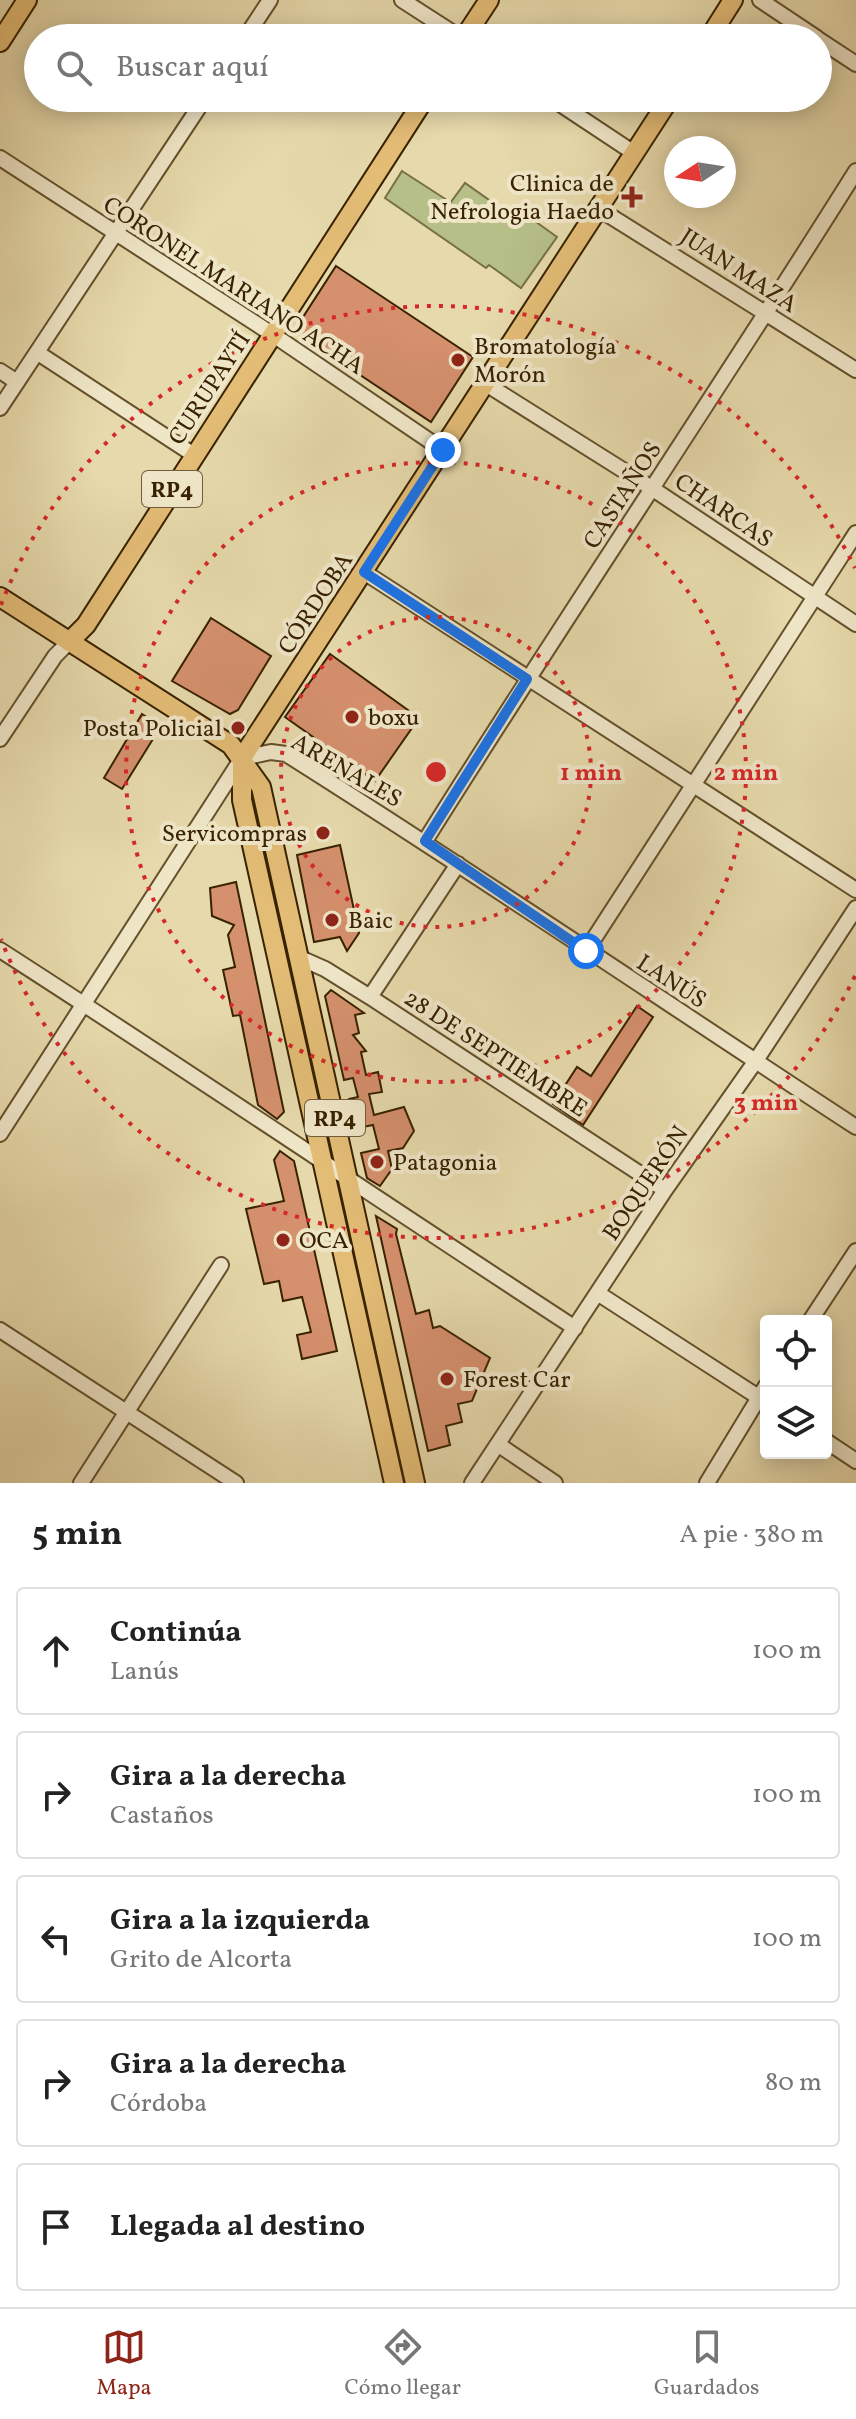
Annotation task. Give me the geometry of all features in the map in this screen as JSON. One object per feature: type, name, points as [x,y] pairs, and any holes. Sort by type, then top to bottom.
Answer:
[{"type":"main road","points":[[0,42],[27,0]]},
{"type":"main road","points":[[473,24],[489,0]]},
{"type":"main road","points":[[718,24],[733,0]]},
{"type":"main road","name":"CURUPAYTÍ","points":[[69,642],[86,625],[416,112]]},
{"type":"main road","name":"CÓRDOBA","points":[[242,758],[661,112]]},
{"type":"main road","points":[[0,597],[69,642]]},
{"type":"main road","name":"RP4","points":[[69,642],[231,745],[261,787],[415,1483]]},
{"type":"main road","name":"RP4","points":[[242,758],[242,800],[394,1483]]},
{"type":"street","points":[[254,24],[270,0]]},
{"type":"street","points":[[402,0],[441,24]]},
{"type":"street","points":[[760,0],[796,24]]},
{"type":"street","points":[[832,48],[856,64]]},
{"type":"street","points":[[0,408],[196,112]]},
{"type":"street","points":[[572,112],[634,153]]},
{"type":"street","name":"CORONEL MARIANO ACHA","points":[[0,158],[272,334],[443,450]]},
{"type":"street","name":"CASTAÑOS","points":[[425,841],[856,171]]},
{"type":"street","name":"JUAN MAZA","points":[[599,209],[856,370]]},
{"type":"street","points":[[38,353],[194,455]]},
{"type":"street","points":[[0,371],[17,382]]},
{"type":"street","name":"CHARCAS","points":[[486,384],[653,489],[856,624]]},
{"type":"street","points":[[586,951],[856,533]]},
{"type":"street","points":[[364,572],[856,890]]},
{"type":"street","name":"CURUPAYTÍ","points":[[0,739],[55,656],[69,642]]},
{"type":"street","name":"ARENALES","points":[[242,758],[271,752],[286,754],[425,841]]},
{"type":"street","name":"CÓRDOBA","points":[[0,1134],[242,758]]},
{"type":"street","name":"LANÚS","points":[[425,841],[586,951],[856,1127]]},
{"type":"street","points":[[370,997],[458,864]]},
{"type":"street","name":"BOQUERÓN","points":[[472,1483],[856,908]]},
{"type":"street","points":[[0,950],[575,1328]]},
{"type":"street","name":"28 DE SEPTIEMBRE","points":[[300,958],[325,969],[370,997],[665,1190]]},
{"type":"street","points":[[814,1315],[856,1251]]},
{"type":"street","points":[[81,1483],[221,1265]]},
{"type":"street","points":[[599,1294],[760,1393]]},
{"type":"street","points":[[0,1330],[236,1483]]},
{"type":"street","points":[[707,1483],[760,1401]]},
{"type":"street","points":[[499,1445],[555,1483]]},
{"type":"street","points":[[832,1445],[856,1461]]},
{"type":"green space","points":[[402,171],[450,202],[448,206],[465,183],[519,221],[525,214],[557,237],[521,288],[489,265],[486,268],[385,198]]},
{"type":"green space","points":[[258,813],[327,1125],[323,1126],[253,814]]},
{"type":"green space","points":[[351,1234],[408,1483],[403,1483],[347,1235]]},
{"type":"building","points":[[336,266],[473,357],[431,422],[294,331]]},
{"type":"building","points":[[211,618],[271,656],[238,710],[230,714],[172,681]]},
{"type":"building","name":"boxu","points":[[330,654],[419,718],[375,781],[285,717]]},
{"type":"building","points":[[142,714],[161,726],[122,789],[104,778]]},
{"type":"building","points":[[340,845],[359,933],[347,951],[340,937],[314,942],[297,855]]},
{"type":"building","points":[[236,882],[284,1112],[277,1119],[258,1105],[240,1015],[233,1016],[223,970],[235,967],[228,935],[234,925],[212,916],[210,888]]},
{"type":"building","points":[[331,990],[364,1013],[355,1015],[359,1033],[353,1035],[366,1051],[361,1052],[366,1075],[378,1072],[382,1092],[369,1094],[374,1115],[404,1107],[414,1131],[403,1148],[388,1151],[392,1169],[380,1186],[367,1178],[361,1153],[379,1149],[373,1125],[363,1127],[353,1120],[349,1099],[358,1097],[353,1078],[344,1080],[325,996]]},
{"type":"building","points":[[637,1006],[653,1017],[583,1125],[553,1104],[577,1067],[591,1076]]},
{"type":"building","points":[[280,1151],[294,1161],[337,1351],[302,1359],[297,1335],[311,1332],[302,1297],[283,1301],[279,1281],[264,1284],[246,1209],[284,1201],[274,1160]]},
{"type":"building","points":[[376,1216],[397,1229],[416,1314],[429,1310],[433,1328],[440,1326],[490,1358],[472,1401],[458,1404],[462,1422],[446,1426],[450,1445],[428,1451]]},
{"type":"place","name":"Clinica de Nefrologia Haedo","points":[[632,197]]},
{"type":"place","name":"Bromatología Morón","points":[[458,360]]},
{"type":"place","name":"boxu","points":[[352,717]]},
{"type":"place","name":"Posta Policial","points":[[238,728]]},
{"type":"place","name":"Servicompras","points":[[323,833]]},
{"type":"place","name":"Baic","points":[[332,920]]},
{"type":"place","name":"Patagonia","points":[[377,1162]]},
{"type":"place","name":"OCA","points":[[283,1240]]},
{"type":"place","name":"Forest Car","points":[[447,1379]]},
{"type":"route","points":[[443,450],[364,572],[527,679],[425,841],[586,951]]}]
